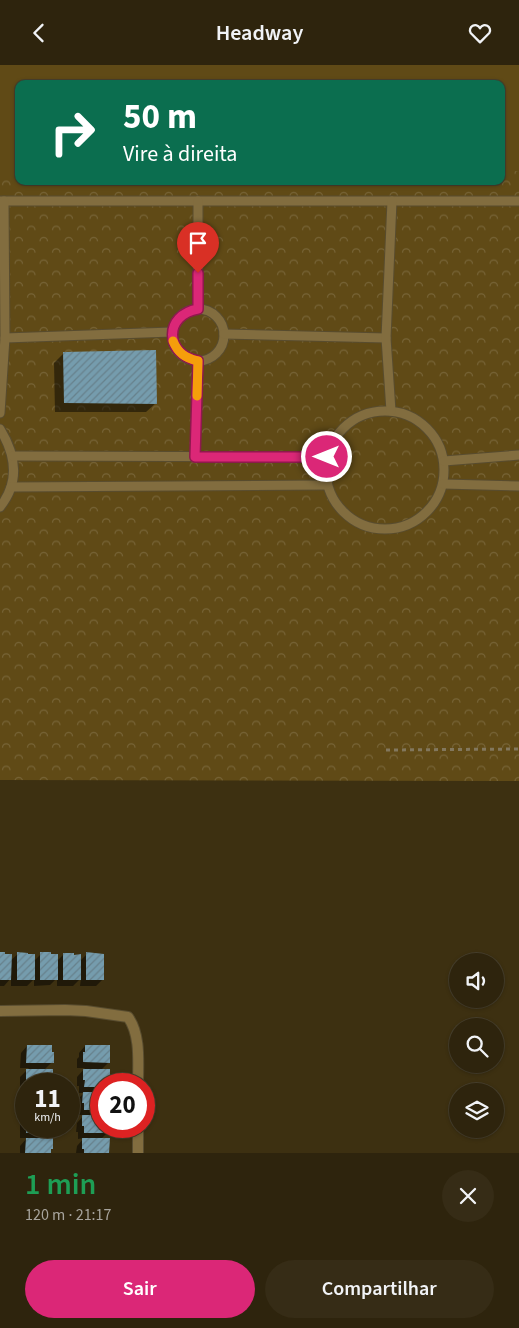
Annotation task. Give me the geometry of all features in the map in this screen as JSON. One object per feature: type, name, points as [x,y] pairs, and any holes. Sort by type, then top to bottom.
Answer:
[{"type":"street","points":[[0,1011],[65,1010],[128,1017],[134,1025],[138,1073]]},
{"type":"street","points":[[138,1138],[138,1153]]},
{"type":"lane","points":[[0,413],[5,338],[2,201],[519,201]]},
{"type":"lane","points":[[198,201],[198,309]]},
{"type":"lane","points":[[391,411],[386,337],[392,201]]},
{"type":"lane","points":[[198,309],[206,310],[219,319],[224,335],[223,343],[213,356],[206,360],[198,361],[182,355],[176,348],[172,331],[181,315],[198,309]]},
{"type":"lane","points":[[5,338],[172,331]]},
{"type":"lane","points":[[224,335],[386,337]]},
{"type":"lane","points":[[195,457],[198,361]]},
{"type":"lane","points":[[374,411],[391,411],[410,415],[426,426],[438,442],[444,461],[445,473],[443,484],[434,505],[418,520],[396,529],[374,529],[353,521],[337,506],[327,485],[325,471],[327,457],[333,441],[350,422],[357,417],[374,411]]},
{"type":"lane","points":[[0,429],[8,441],[13,456],[14,471],[11,487],[0,507]]},
{"type":"lane","points":[[444,461],[519,455]]},
{"type":"lane","points":[[13,456],[327,457]]},
{"type":"lane","points":[[443,484],[519,486]]},
{"type":"lane","points":[[11,487],[327,485]]},
{"type":"path","points":[[386,750],[519,749]]},
{"type":"green space","points":[[0,65],[519,65],[519,197],[0,190]]},
{"type":"green space","points":[[505,171],[519,171],[519,781],[0,780],[0,174],[15,174],[15,185],[505,185]]},
{"type":"building","points":[[156,350],[157,404],[64,403],[63,352]]},
{"type":"building","points":[[0,952],[12,954],[11,980],[0,980]]},
{"type":"building","points":[[17,952],[35,954],[35,980],[17,980]]},
{"type":"building","points":[[40,952],[58,954],[58,980],[40,980]]},
{"type":"building","points":[[86,952],[104,954],[104,980],[86,980]]},
{"type":"building","points":[[63,953],[81,954],[81,980],[63,980]]},
{"type":"building","points":[[27,1045],[52,1045],[54,1063],[26,1063]]},
{"type":"building","points":[[85,1045],[110,1045],[110,1063],[83,1062]]},
{"type":"building","points":[[26,1069],[53,1069],[53,1073],[26,1073]]},
{"type":"building","points":[[83,1069],[110,1069],[110,1073],[90,1073],[90,1087],[84,1087],[85,1080],[83,1080]]},
{"type":"building","points":[[83,1092],[90,1092],[90,1110],[84,1110],[84,1103],[82,1103]]},
{"type":"building","points":[[82,1115],[90,1115],[90,1133],[84,1133],[84,1126],[82,1126]]},
{"type":"building","points":[[26,1138],[53,1138],[51,1153],[25,1153]]},
{"type":"building","points":[[82,1138],[110,1138],[109,1153],[84,1153],[84,1149],[82,1149]]},
{"type":"slow traffic","points":[[173,341],[182,355],[198,361],[197,396]]},
{"type":"route","points":[[198,273],[198,309],[181,315],[172,331],[176,348],[182,355],[198,361],[195,457],[327,457]]}]
